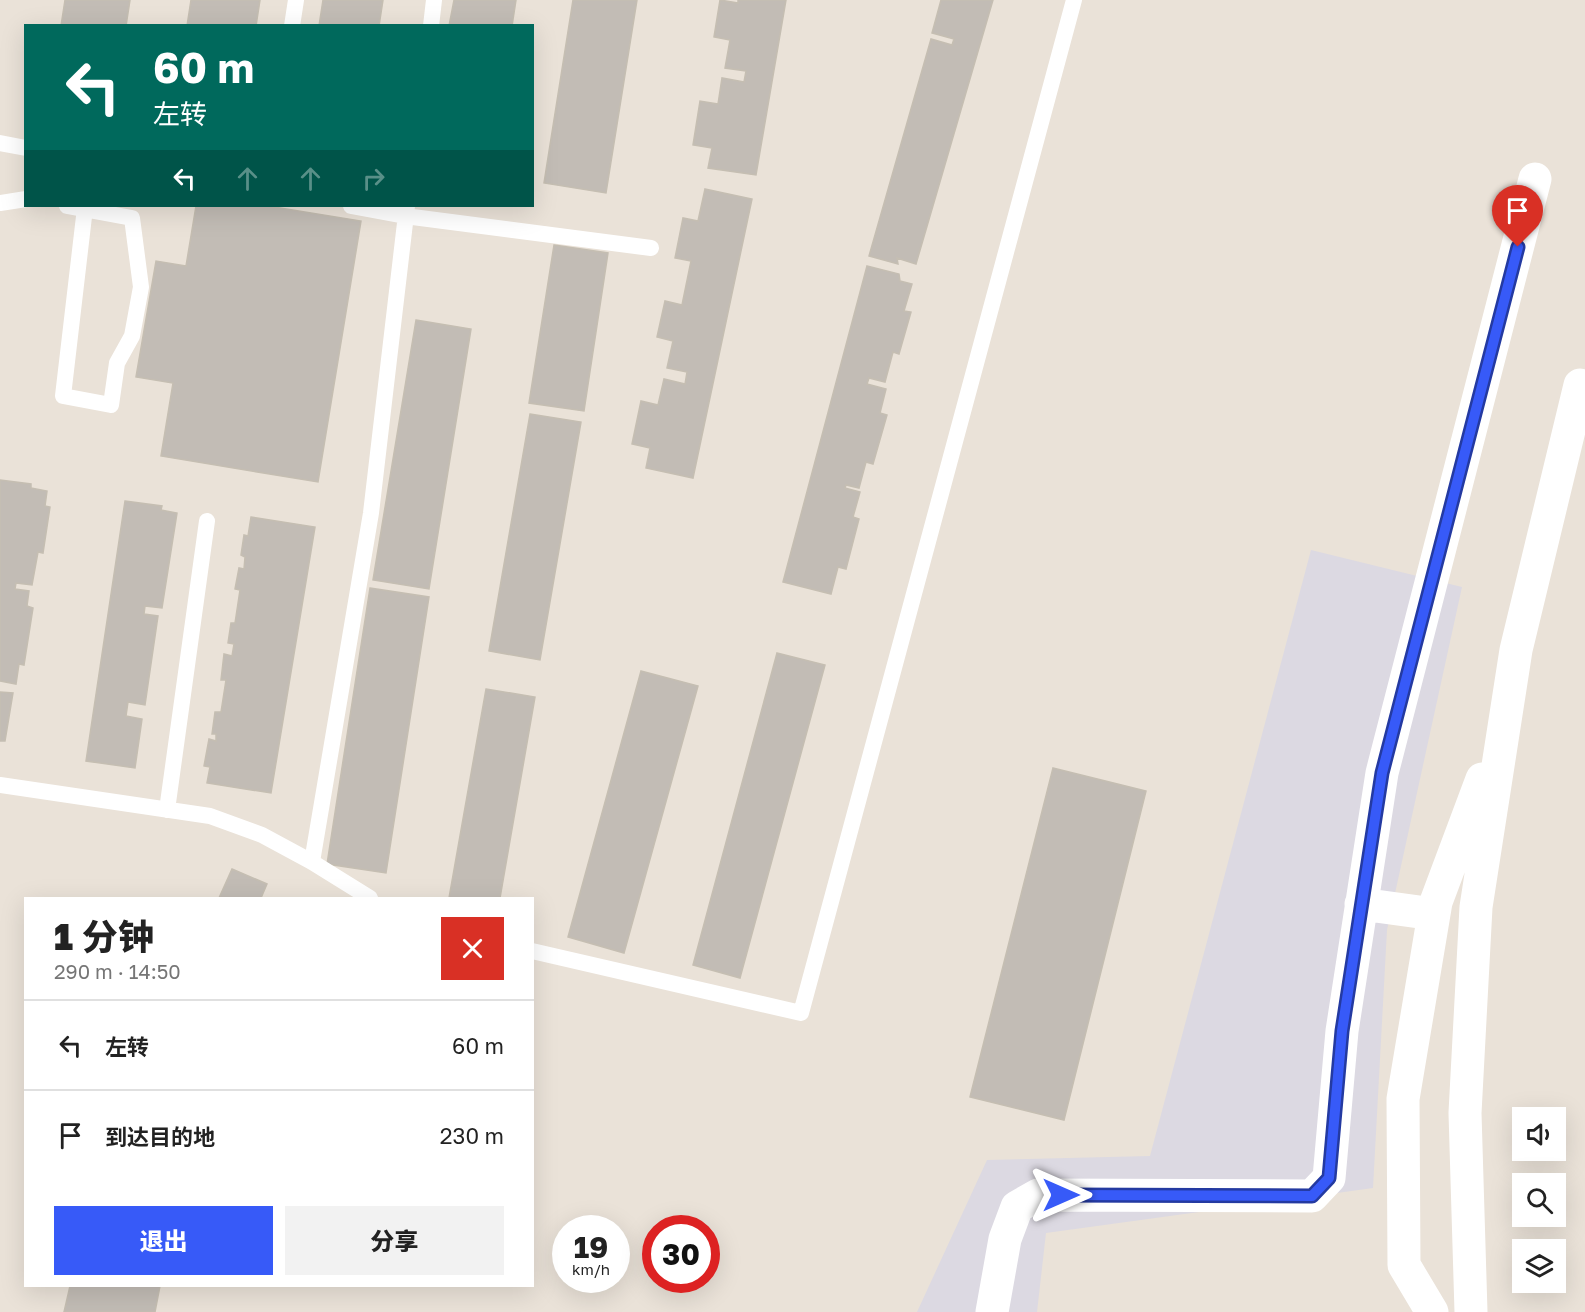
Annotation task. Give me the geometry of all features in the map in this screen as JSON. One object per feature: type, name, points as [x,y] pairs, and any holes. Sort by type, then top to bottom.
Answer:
[{"type":"street","points":[[992,1312],[1005,1239],[1017,1207],[1038,1195],[1312,1196],[1329,1178],[1342,1031],[1382,773],[1535,179]]},
{"type":"street","points":[[1471,1312],[1465,1113],[1476,907],[1516,650],[1580,385]]},
{"type":"street","points":[[1432,1312],[1404,1265],[1403,1099],[1436,902],[1506,715]]},
{"type":"street","points":[[1361,904],[1434,914]]},
{"type":"lane","points":[[292,24],[296,0]]},
{"type":"lane","points":[[431,24],[434,0]]},
{"type":"lane","points":[[534,951],[801,1013],[1074,0]]},
{"type":"lane","points":[[0,143],[24,148]]},
{"type":"lane","points":[[0,203],[24,199]]},
{"type":"lane","points":[[76,207],[85,208],[132,218],[141,287],[132,336],[117,363],[111,405],[63,396],[85,208]]},
{"type":"lane","points":[[362,207],[406,211],[651,248]]},
{"type":"lane","points":[[312,862],[371,513],[406,211]]},
{"type":"lane","points":[[167,810],[207,521]]},
{"type":"lane","points":[[0,785],[210,816],[262,835],[312,862],[368,897]]},
{"type":"shaded area","points":[[1311,550],[1462,587],[1387,930],[1373,1188],[1046,1233],[1037,1312],[917,1312],[987,1160],[1150,1156]]},
{"type":"building","points":[[65,0],[130,0],[126,24],[61,24]]},
{"type":"building","points":[[191,0],[260,0],[256,24],[187,24]]},
{"type":"building","points":[[323,0],[383,0],[379,24],[319,24]]},
{"type":"building","points":[[454,0],[516,0],[512,24],[449,24]]},
{"type":"building","points":[[573,0],[637,0],[606,193],[544,183]]},
{"type":"building","points":[[720,0],[738,3],[738,0],[786,0],[756,175],[708,168],[712,148],[693,145],[700,101],[718,104],[722,78],[744,82],[746,71],[725,68],[730,40],[714,37]]},
{"type":"building","points":[[941,0],[993,0],[916,264],[897,258],[898,264],[869,256],[931,39],[952,45],[954,39],[932,33]]},
{"type":"building","points":[[705,189],[752,199],[693,478],[646,468],[650,448],[632,444],[641,401],[658,405],[664,379],[685,384],[687,372],[667,368],[673,341],[657,337],[665,301],[682,305],[691,261],[675,258],[683,218],[698,221]]},
{"type":"building","points":[[196,207],[274,207],[361,221],[318,482],[161,456],[173,383],[136,377],[156,261],[186,266]]},
{"type":"building","points":[[554,245],[608,253],[584,411],[529,403]]},
{"type":"building","points":[[867,266],[899,274],[900,281],[912,284],[904,311],[911,312],[899,354],[893,352],[885,382],[869,378],[867,384],[886,389],[880,413],[887,415],[873,464],[866,462],[859,488],[846,485],[845,488],[860,492],[853,517],[859,519],[846,569],[838,567],[831,594],[783,582]]},
{"type":"building","points":[[416,320],[471,329],[429,589],[373,580]]},
{"type":"building","points":[[530,414],[581,422],[540,660],[489,651]]},
{"type":"building","points":[[0,480],[31,484],[31,488],[47,491],[45,506],[50,507],[43,553],[38,552],[32,585],[16,583],[15,589],[29,591],[27,606],[33,608],[24,665],[19,664],[16,684],[0,681]]},
{"type":"building","points":[[125,501],[162,506],[161,510],[177,513],[162,608],[145,606],[144,614],[158,616],[145,705],[128,702],[126,716],[142,719],[135,768],[86,761]]},
{"type":"building","points":[[251,517],[315,527],[271,793],[207,783],[210,767],[204,766],[209,739],[216,741],[216,734],[212,734],[215,712],[221,712],[226,680],[221,680],[224,654],[232,656],[234,644],[228,643],[231,623],[235,623],[240,590],[235,589],[239,568],[244,569],[245,557],[241,555],[244,535],[248,536]]},
{"type":"building","points":[[370,588],[429,597],[386,873],[327,864]]},
{"type":"building","points":[[777,653],[825,665],[740,978],[693,965]]},
{"type":"building","points":[[641,671],[698,686],[624,953],[568,937]]},
{"type":"building","points":[[486,689],[535,697],[500,897],[449,897]]},
{"type":"building","points":[[0,692],[13,693],[5,741],[0,741]]},
{"type":"building","points":[[1053,768],[1146,791],[1064,1120],[970,1097]]},
{"type":"building","points":[[232,869],[267,884],[261,897],[219,897]]},
{"type":"building","points":[[70,1287],[160,1287],[155,1312],[64,1312]]},
{"type":"route","points":[[1061,1195],[1312,1196],[1329,1178],[1342,1031],[1382,773],[1518,247]]}]
